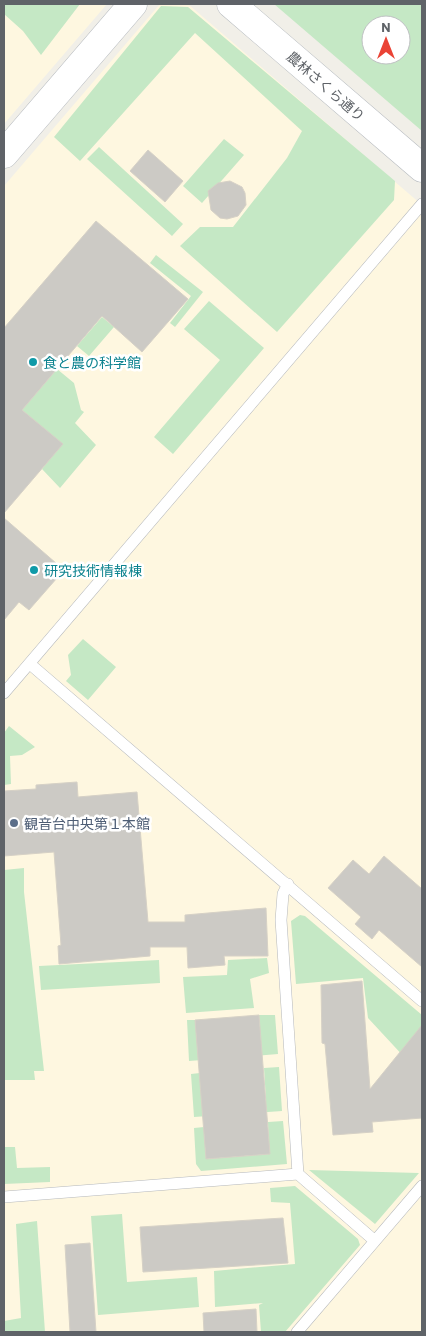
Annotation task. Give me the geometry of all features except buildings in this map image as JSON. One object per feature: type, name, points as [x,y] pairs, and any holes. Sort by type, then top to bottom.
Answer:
[{"type":"street","points":[[4,154],[133,4]]},
{"type":"street","name":"農林さくら通り","points":[[231,4],[422,168]]},
{"type":"lane","points":[[4,693],[422,204]]},
{"type":"lane","points":[[30,664],[422,1001]]},
{"type":"lane","points":[[288,884],[283,894],[281,920],[298,1174],[375,1241]]},
{"type":"lane","points":[[4,1197],[298,1174]]},
{"type":"lane","points":[[297,1332],[422,1186]]},
{"type":"shaded area","points":[[4,4],[107,4],[4,124]]},
{"type":"shaded area","points":[[160,4],[188,4],[422,205],[422,1332],[4,1332],[4,186]]},
{"type":"green space","points":[[4,4],[80,4],[41,55],[23,31],[4,14]]},
{"type":"green space","points":[[274,4],[422,4],[422,131]]},
{"type":"green space","points":[[161,6],[188,7],[395,181],[394,200],[277,332],[180,246],[200,227],[233,227],[287,158],[302,131],[195,33],[80,161],[54,137]]},
{"type":"green space","points":[[224,139],[244,155],[202,203],[183,186]]},
{"type":"green space","points":[[99,147],[183,224],[172,236],[87,159]]},
{"type":"green space","points":[[156,255],[203,292],[175,327],[170,323],[191,296],[150,263]]},
{"type":"green space","points":[[209,301],[264,348],[173,454],[154,437],[220,360],[184,329]]},
{"type":"green space","points":[[102,317],[114,327],[89,356],[77,346]]},
{"type":"green space","points":[[57,369],[74,383],[81,410],[84,412],[75,423],[96,445],[60,488],[42,469],[62,444],[22,410]]},
{"type":"green space","points":[[83,639],[116,667],[88,700],[66,681],[71,675],[68,655]]},
{"type":"green space","points":[[9,726],[35,747],[22,755],[10,756],[11,784],[4,785],[4,733]]},
{"type":"green space","points":[[24,868],[24,892],[44,1071],[34,1071],[35,1080],[4,1080],[4,870]]},
{"type":"green space","points":[[300,915],[305,916],[422,1015],[422,1059],[406,1059],[368,1018],[363,978],[296,984],[291,921]]},
{"type":"green space","points":[[267,958],[269,973],[250,979],[254,1008],[186,1013],[183,977],[227,975],[228,960]]},
{"type":"green space","points":[[159,960],[160,983],[41,990],[39,966]]},
{"type":"green space","points":[[259,1015],[275,1015],[278,1054],[189,1061],[187,1020],[195,1020],[198,1051],[261,1047]]},
{"type":"green space","points":[[279,1067],[282,1111],[194,1117],[191,1074],[200,1073],[203,1105],[266,1100],[264,1068]]},
{"type":"green space","points":[[283,1121],[287,1164],[201,1171],[196,1164],[194,1128],[204,1127],[206,1159],[269,1154],[268,1122]]},
{"type":"green space","points":[[4,1147],[15,1147],[17,1168],[50,1167],[50,1182],[4,1184]]},
{"type":"green space","points":[[309,1170],[419,1173],[375,1224]]},
{"type":"green space","points":[[295,1186],[358,1239],[360,1245],[285,1332],[261,1332],[259,1305],[263,1303],[215,1307],[214,1271],[295,1264],[290,1203],[271,1202],[270,1188]]},
{"type":"green space","points":[[122,1214],[127,1282],[197,1277],[199,1307],[98,1315],[91,1216]]},
{"type":"green space","points":[[37,1221],[45,1332],[4,1332],[4,1321],[21,1318],[16,1224]]},
{"type":"place","name":"食と農の科学館","points":[[33,362]]},
{"type":"place","name":"研究技術情報棟","points":[[34,570]]},
{"type":"place","name":"観音台中央第１本館","points":[[14,823]]}]
